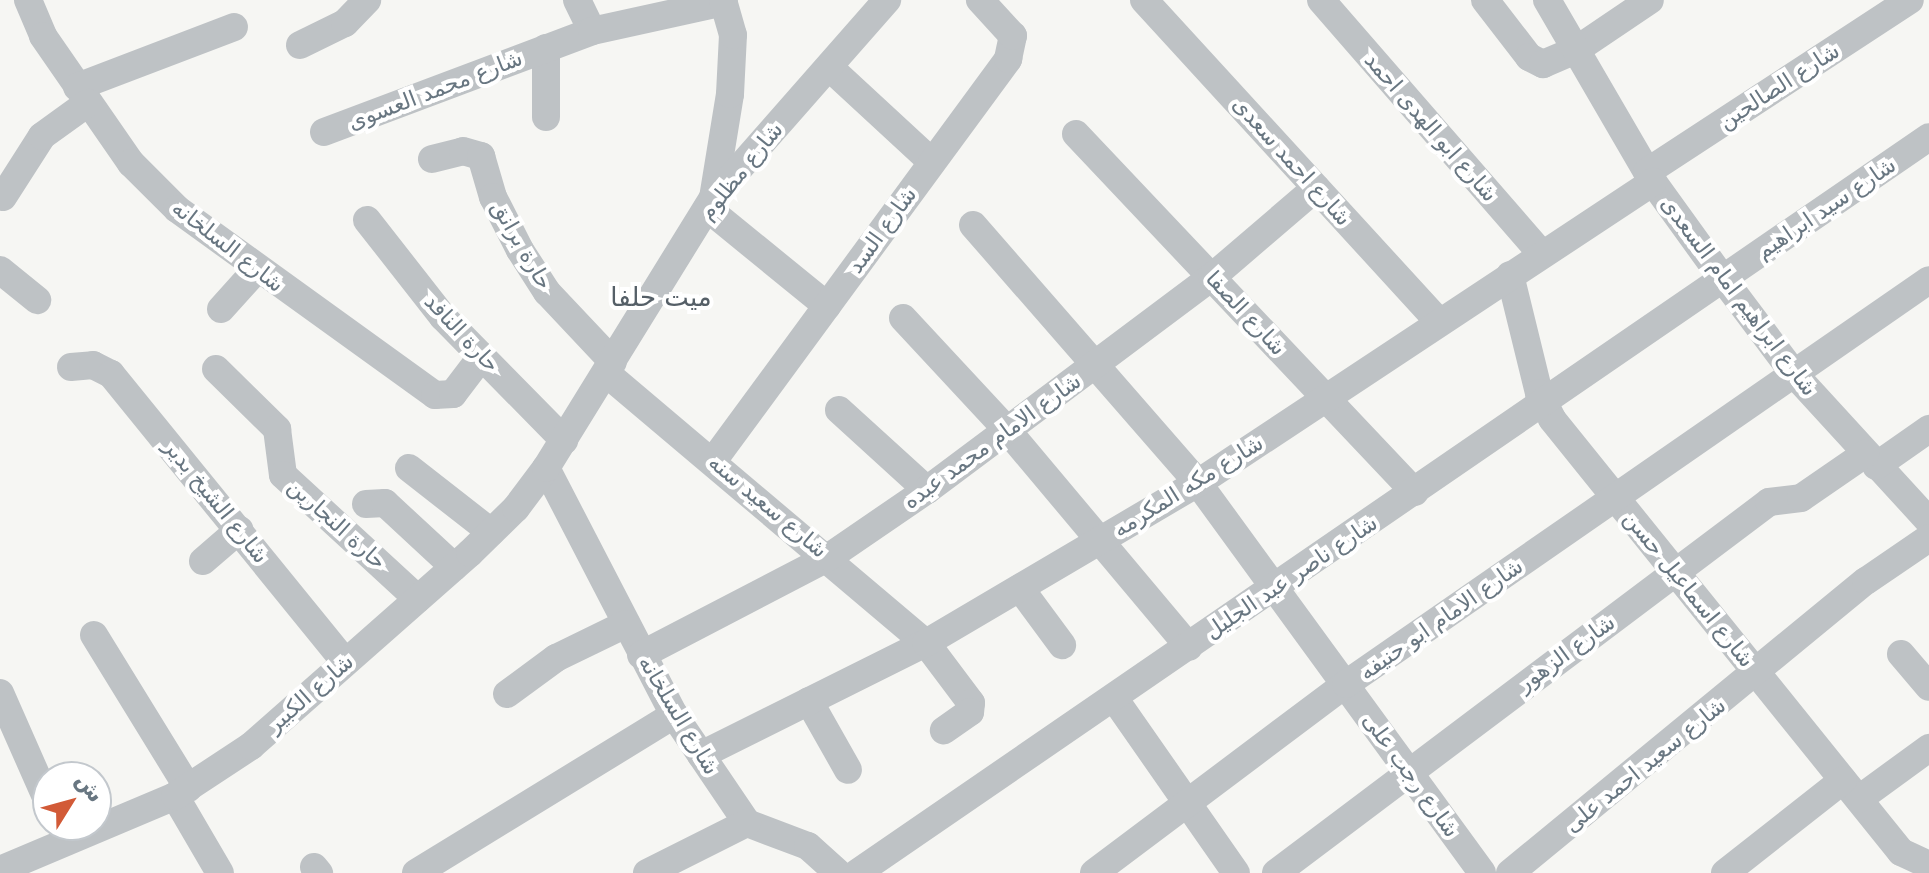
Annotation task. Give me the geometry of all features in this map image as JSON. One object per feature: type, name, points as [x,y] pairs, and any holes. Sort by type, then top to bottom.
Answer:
[{"type":"street","name":"شارع السلخانه","points":[[28,0],[43,36],[82,95],[131,163],[177,209],[435,395],[453,394],[482,356]]},
{"type":"street","points":[[300,45],[345,23],[367,0]]},
{"type":"street","points":[[577,0],[592,31]]},
{"type":"street","name":"شارع مظلوم","points":[[564,440],[710,203],[887,0]]},
{"type":"street","name":"شارع السد","points":[[713,461],[1013,48],[1013,36],[980,0]]},
{"type":"street","name":"شارع احمد سعدى","points":[[1144,0],[1439,322]]},
{"type":"street","name":"شارع ابو الهدى احمد","points":[[1321,0],[1542,254]]},
{"type":"street","points":[[1485,0],[1536,63],[1576,50],[1650,0]]},
{"type":"street","name":"شارع ابراهيم امام السعدى","points":[[1547,0],[1650,177],[1723,279],[1795,375],[1929,521]]},
{"type":"street","name":"شارع الصالحين","points":[[1650,177],[1910,0]]},
{"type":"street","points":[[724,1],[733,35],[731,79],[710,203],[827,306]]},
{"type":"street","name":"شارع محمد العسوى","points":[[324,132],[592,31],[724,1]]},
{"type":"street","points":[[3,197],[42,136],[82,95],[234,27]]},
{"type":"street","name":"شارع محمد العسوى","points":[[546,48],[546,117]]},
{"type":"street","points":[[829,67],[932,162]]},
{"type":"street","name":"شارع الصفا","points":[[1076,134],[1415,492]]},
{"type":"street","name":"شارع سيد ابراهيم","points":[[1723,279],[1929,137]]},
{"type":"street","name":"حارة برانق","points":[[432,159],[463,151],[481,156],[493,197],[520,250],[547,292],[610,367]]},
{"type":"street","name":"شارع مكه المكرمه","points":[[701,755],[926,643],[1198,483],[1542,254],[1650,177]]},
{"type":"street","name":"شارع الامام محمد عبده","points":[[641,655],[829,557],[927,490],[1212,277],[1316,188]]},
{"type":"street","name":"حارة النافد","points":[[367,220],[443,317],[564,440]]},
{"type":"street","name":"شارع رجب على","points":[[973,225],[1097,363],[1198,483],[1482,873]]},
{"type":"street","points":[[221,309],[257,269]]},
{"type":"street","points":[[0,270],[37,300]]},
{"type":"street","name":"شارع اسماعيل حسن","points":[[1510,275],[1543,403],[1901,852],[1920,867]]},
{"type":"street","name":"شارع ناصر عبد الجليل","points":[[857,873],[1723,279]]},
{"type":"street","name":"شارع الامام ابو حنيفه","points":[[1094,873],[1346,684],[1929,280]]},
{"type":"street","points":[[903,318],[1007,430],[1189,647]]},
{"type":"street","name":"شارع الشيخ بدير","points":[[71,367],[93,365],[111,374],[345,662]]},
{"type":"street","name":"شارع سعيد سنه","points":[[610,367],[713,461],[926,643],[971,703],[970,712],[944,730]]},
{"type":"street","name":"حارة النجارين","points":[[216,369],[277,429],[283,475],[418,599]]},
{"type":"street","points":[[839,410],[927,490]]},
{"type":"street","name":"شارع الزهور","points":[[1276,873],[1408,770],[1769,502],[1801,498],[1929,429]]},
{"type":"street","name":"شارع الكبير","points":[[112,817],[182,792],[251,746],[491,532],[546,468],[564,440]]},
{"type":"street","points":[[409,468],[491,532]]},
{"type":"street","name":"شارع السلخانه","points":[[546,468],[674,715],[747,823]]},
{"type":"street","points":[[366,504],[385,503],[454,567]]},
{"type":"street","points":[[203,561],[239,530]]},
{"type":"street","name":"شارع سعيد احمد على","points":[[1510,873],[1758,674],[1866,581],[1929,538]]},
{"type":"street","points":[[1020,588],[1062,645]]},
{"type":"street","points":[[507,694],[556,658],[626,624]]},
{"type":"street","points":[[94,635],[182,792],[220,873]]},
{"type":"street","points":[[1901,654],[1929,687]]},
{"type":"street","points":[[0,693],[32,766]]},
{"type":"street","points":[[1114,698],[1236,873]]},
{"type":"street","points":[[809,701],[848,770]]},
{"type":"street","points":[[416,873],[674,715]]},
{"type":"street","points":[[1725,873],[1851,790],[1929,748]]},
{"type":"street","points":[[647,873],[747,823],[808,846],[838,873]]},
{"type":"street","name":"شارع الكبير","points":[[0,870],[52,841]]},
{"type":"district","name":"ميت حلفا","points":[[661,298]]}]
